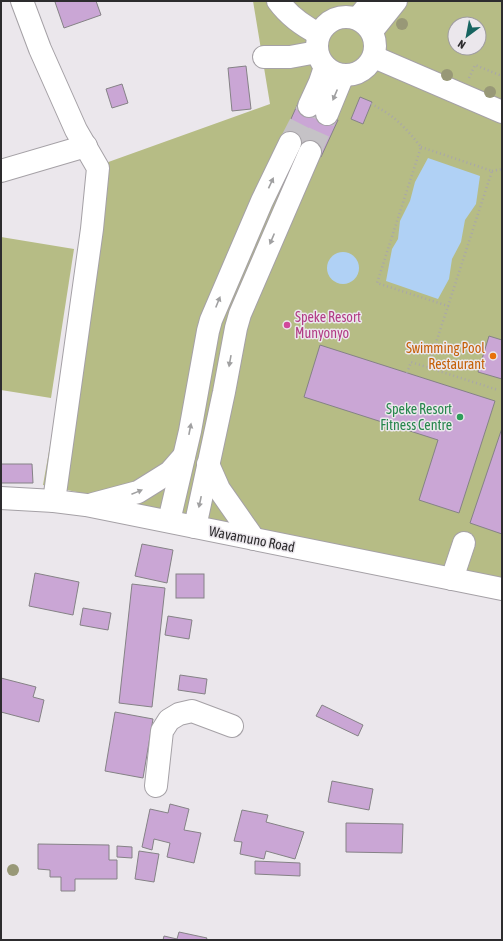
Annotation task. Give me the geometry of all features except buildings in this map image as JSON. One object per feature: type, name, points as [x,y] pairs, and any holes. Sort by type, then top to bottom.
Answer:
[{"type":"main road","points":[[22,1],[40,49],[76,130],[98,168],[92,230],[54,501]]},
{"type":"main road","points":[[278,1],[286,12],[305,27],[326,57],[356,74],[367,67],[372,1]]},
{"type":"main road","points":[[370,38],[396,1]]},
{"type":"main road","points":[[318,110],[326,57],[325,25],[341,16],[352,16],[370,38],[502,112]]},
{"type":"main road","points":[[370,38],[502,103]]},
{"type":"main road","points":[[264,57],[326,57]]},
{"type":"main road","points":[[169,521],[184,456],[211,320],[262,201],[290,143]]},
{"type":"main road","points":[[1,171],[86,146]]},
{"type":"main road","points":[[194,527],[240,314],[310,152]]},
{"type":"main road","points":[[86,505],[138,492],[170,472],[184,456]]},
{"type":"main road","points":[[208,464],[219,489],[254,539]]},
{"type":"main road","name":"Wavamuno Road","points":[[1,498],[54,501],[86,505],[502,589]]},
{"type":"main road","points":[[452,579],[464,543]]},
{"type":"main road","points":[[156,786],[162,731],[169,720],[179,714],[192,711],[232,726]]},
{"type":"path","points":[[465,86],[475,65],[502,76]]},
{"type":"path","points":[[371,104],[383,110],[406,128],[421,147],[492,171],[502,169]]},
{"type":"path","points":[[421,147],[376,283],[448,306]]},
{"type":"path","points":[[428,367],[492,171]]},
{"type":"path","points":[[407,373],[411,362],[498,390]]},
{"type":"green space","name":"Speke Resort Munyonyo","points":[[253,1],[502,1],[502,580],[43,485],[100,165],[270,104]]},
{"type":"green space","points":[[1,237],[74,249],[51,398],[1,390]]},
{"type":"water","points":[[428,158],[480,176],[476,204],[465,220],[461,242],[452,259],[449,279],[438,299],[386,281],[392,249],[398,239],[400,221],[410,201],[415,182]]},
{"type":"water","points":[[343,252],[354,257],[359,268],[354,279],[343,284],[332,279],[327,268],[332,257]]},
{"type":"tunnel","points":[[290,143],[309,106]]},
{"type":"tunnel","points":[[310,152],[327,114]]},
{"type":"place","name":"Speke Resort Munyonyo","points":[[287,325]]},
{"type":"place","name":"Swimming Pool Restaurant","points":[[493,356]]},
{"type":"place","name":"Speke Resort Fitness Centre","points":[[460,417]]}]
